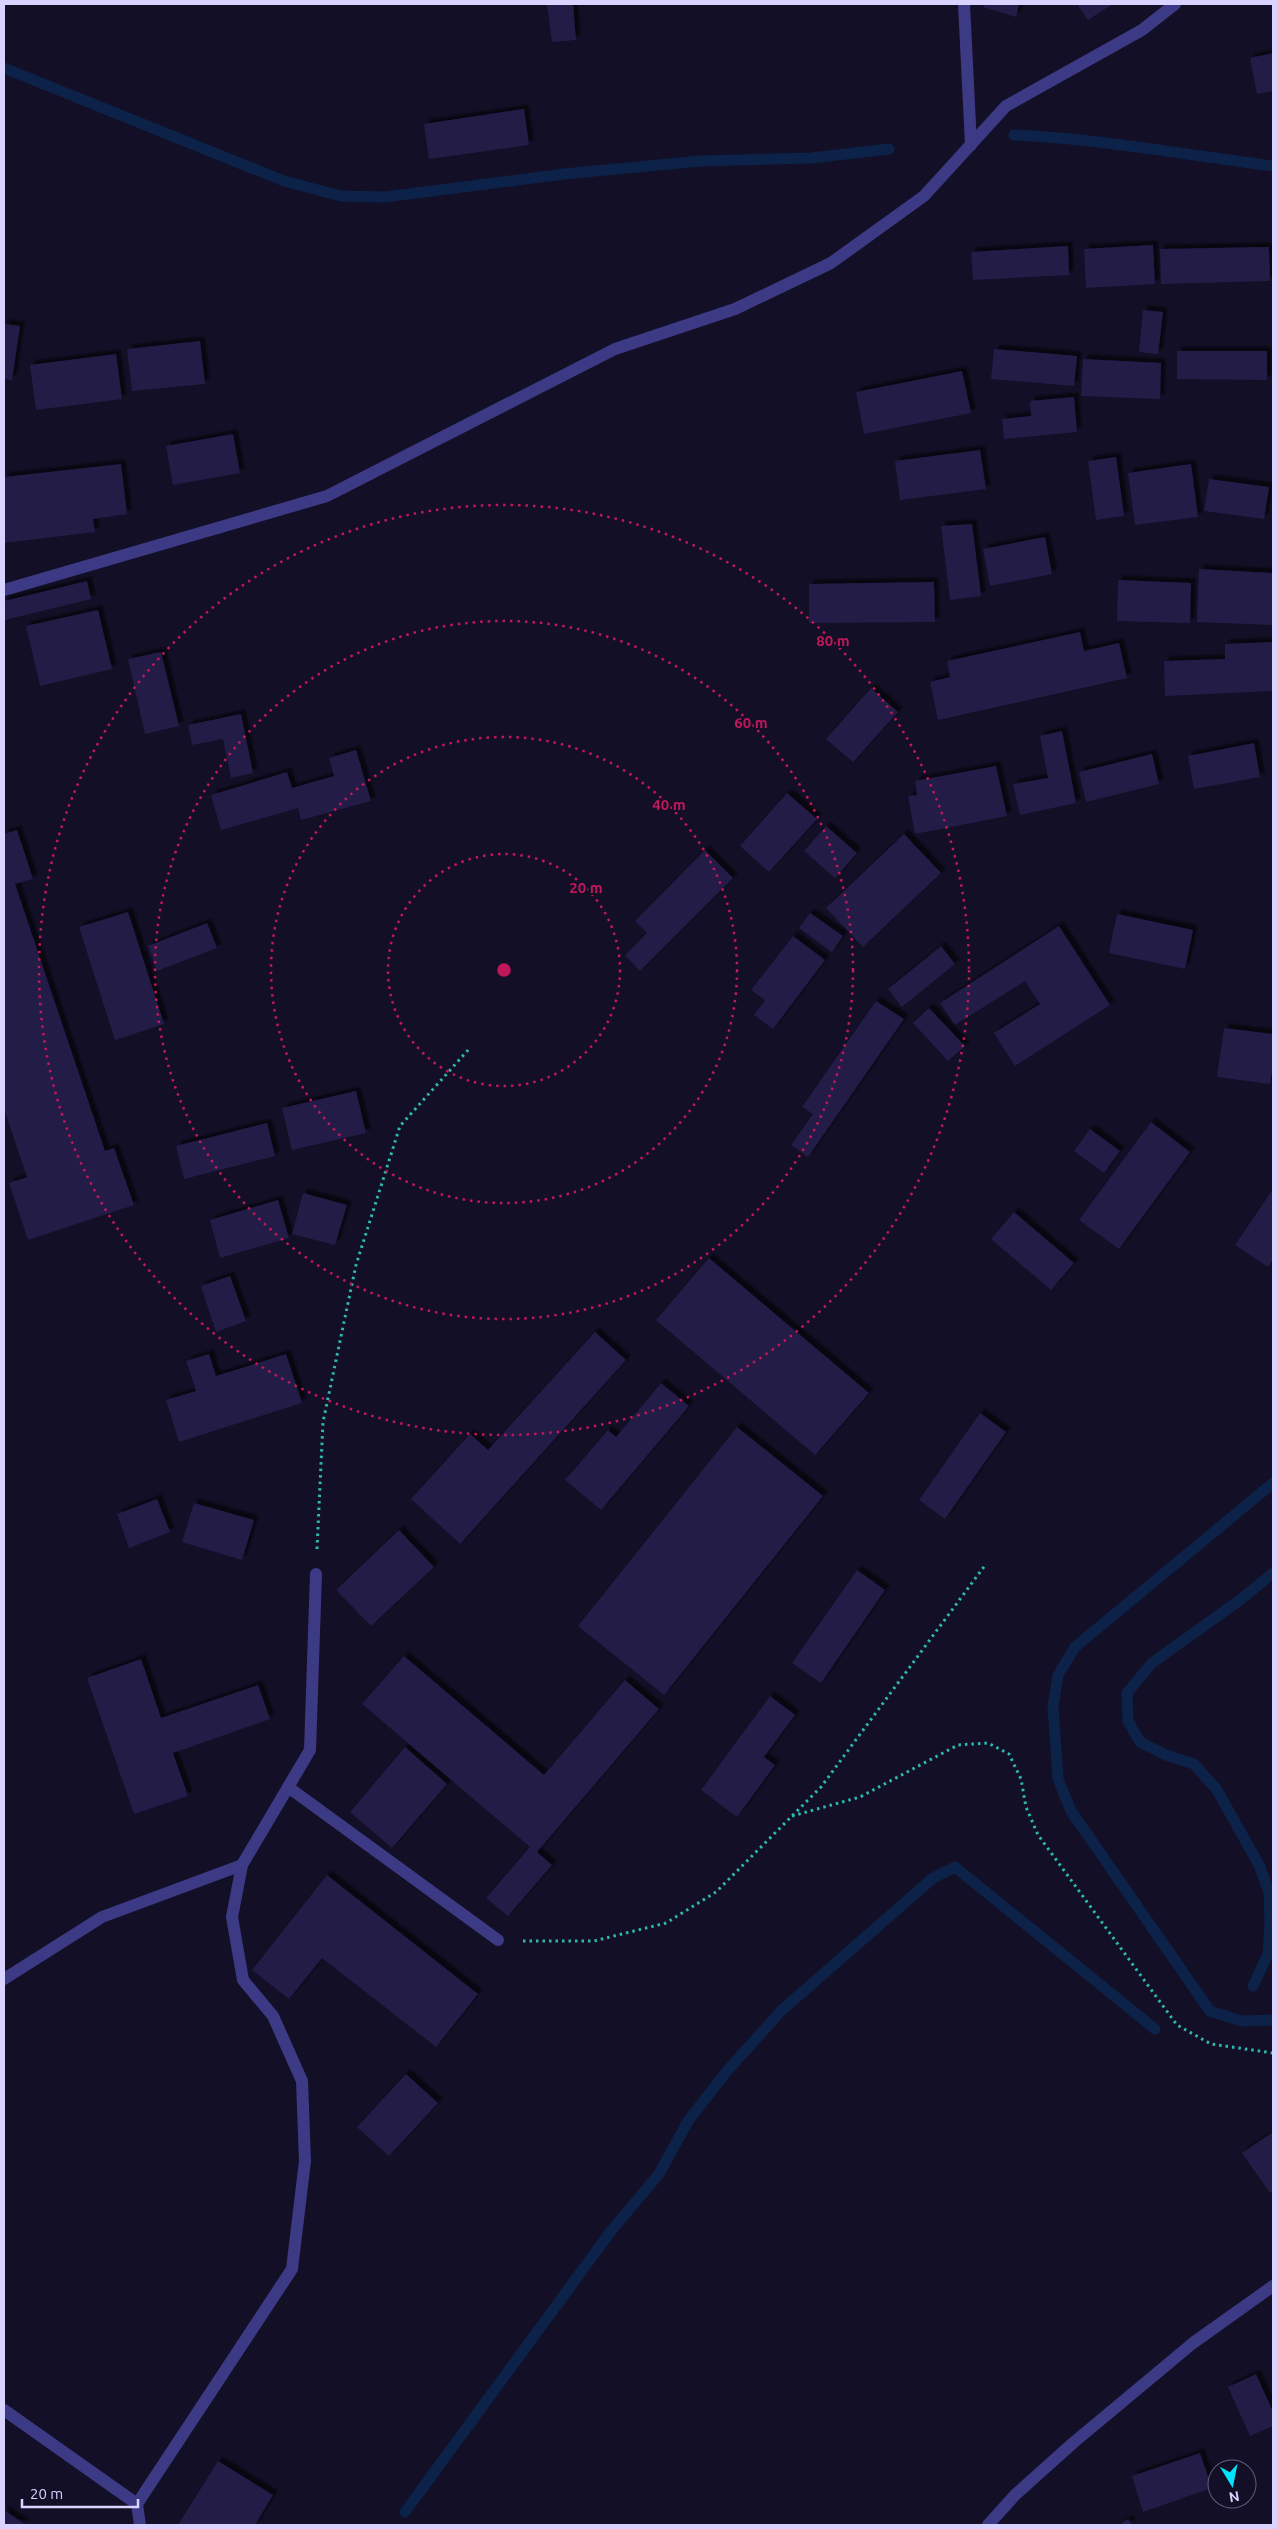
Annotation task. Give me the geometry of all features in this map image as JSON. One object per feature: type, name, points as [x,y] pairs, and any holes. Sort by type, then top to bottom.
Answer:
[{"type":"street","points":[[964,4],[971,145]]},
{"type":"street","points":[[4,590],[327,496],[615,349],[735,309],[831,263],[924,196],[1006,106],[1142,30],[1175,4]]},
{"type":"street","points":[[140,2525],[137,2504],[292,2269],[305,2161],[302,2081],[273,2016],[243,1980],[232,1917],[242,1864],[310,1750],[316,1574]]},
{"type":"street","points":[[288,1787],[498,1940]]},
{"type":"street","points":[[4,1979],[102,1917],[242,1864]]},
{"type":"street","points":[[988,2525],[1015,2495],[1073,2443],[1192,2343],[1273,2286]]},
{"type":"street","points":[[4,2410],[137,2504]]},
{"type":"path","points":[[316,1574],[323,1422],[356,1265],[400,1126],[469,1049]]},
{"type":"path","points":[[498,1940],[594,1941],[666,1923],[716,1892],[821,1787],[986,1564]]},
{"type":"path","points":[[792,1816],[860,1797],[958,1746],[988,1743],[1009,1754],[1022,1779],[1026,1807],[1038,1835],[1177,2025],[1211,2044],[1273,2053]]},
{"type":"building","points":[[547,4],[573,4],[576,40],[552,42]]},
{"type":"building","points":[[984,4],[1019,4],[1016,17],[983,7]]},
{"type":"building","points":[[1077,4],[1113,4],[1088,20]]},
{"type":"building","points":[[1273,53],[1273,91],[1257,94],[1250,58]]},
{"type":"building","points":[[524,109],[529,145],[429,159],[424,124]]},
{"type":"building","points":[[1153,245],[1155,284],[1086,288],[1084,249]]},
{"type":"building","points":[[1068,246],[1069,275],[973,280],[971,252]]},
{"type":"building","points":[[1269,247],[1270,281],[1161,284],[1160,249]]},
{"type":"building","points":[[1143,310],[1163,312],[1158,354],[1139,352]]},
{"type":"building","points":[[4,324],[20,326],[12,380],[4,379]]},
{"type":"building","points":[[200,341],[205,384],[132,391],[127,349]]},
{"type":"building","points":[[994,349],[1077,356],[1074,386],[991,379]]},
{"type":"building","points":[[1177,351],[1267,351],[1267,380],[1177,379]]},
{"type":"building","points":[[116,354],[122,399],[36,410],[30,365]]},
{"type":"building","points":[[1083,359],[1161,363],[1160,399],[1081,396]]},
{"type":"building","points":[[962,371],[971,413],[864,434],[856,392]]},
{"type":"building","points":[[1074,397],[1077,432],[1004,439],[1002,419],[1031,416],[1030,401]]},
{"type":"building","points":[[233,434],[240,473],[173,485],[166,446]]},
{"type":"building","points":[[980,450],[986,489],[900,500],[895,461]]},
{"type":"building","points":[[1116,457],[1124,516],[1096,520],[1088,461]]},
{"type":"building","points":[[121,464],[127,514],[93,519],[95,532],[4,543],[4,477]]},
{"type":"building","points":[[1191,464],[1198,517],[1135,525],[1128,473]]},
{"type":"building","points":[[1209,479],[1269,487],[1264,519],[1204,511]]},
{"type":"building","points":[[972,524],[981,596],[950,600],[941,526]]},
{"type":"building","points":[[1045,537],[1052,574],[990,586],[983,549]]},
{"type":"building","points":[[1199,569],[1273,573],[1273,625],[1197,622]]},
{"type":"building","points":[[1118,580],[1191,583],[1190,623],[1117,621]]},
{"type":"building","points":[[87,581],[91,599],[5,620],[4,601]]},
{"type":"building","points":[[934,582],[935,622],[809,623],[809,584]]},
{"type":"building","points":[[98,610],[112,669],[40,686],[26,626]]},
{"type":"building","points":[[1080,632],[1084,651],[1119,643],[1127,678],[938,720],[930,682],[950,677],[947,661]]},
{"type":"building","points":[[1273,642],[1273,691],[1165,696],[1164,661],[1225,659],[1225,644]]},
{"type":"building","points":[[161,652],[179,726],[145,734],[128,659]]},
{"type":"building","points":[[871,688],[898,712],[853,762],[826,739]]},
{"type":"building","points":[[241,714],[253,773],[231,778],[223,739],[192,745],[188,725]]},
{"type":"building","points":[[1062,731],[1076,803],[1020,815],[1013,784],[1048,778],[1040,736]]},
{"type":"building","points":[[1254,743],[1260,777],[1194,789],[1188,756]]},
{"type":"building","points":[[356,750],[371,801],[301,820],[298,808],[221,830],[211,795],[287,772],[292,788],[334,776],[329,758]]},
{"type":"building","points":[[1152,754],[1159,784],[1086,802],[1079,772]]},
{"type":"building","points":[[996,766],[1007,816],[915,834],[908,796],[917,795],[915,781]]},
{"type":"building","points":[[787,793],[817,819],[769,872],[740,846]]},
{"type":"building","points":[[826,826],[857,853],[835,878],[804,851]]},
{"type":"building","points":[[17,830],[33,879],[15,884],[105,1151],[114,1148],[134,1205],[28,1240],[9,1183],[27,1177],[4,1109],[4,834]]},
{"type":"building","points":[[904,834],[941,873],[863,947],[826,908]]},
{"type":"building","points":[[705,850],[733,878],[640,971],[625,955],[647,933],[635,921]]},
{"type":"building","points":[[128,912],[164,1024],[115,1040],[79,927]]},
{"type":"building","points":[[810,913],[843,936],[832,952],[799,928]]},
{"type":"building","points":[[1117,914],[1193,930],[1185,969],[1109,953]]},
{"type":"building","points":[[207,923],[217,948],[157,971],[148,946]]},
{"type":"building","points":[[1059,926],[1110,1005],[1015,1066],[994,1033],[1040,1004],[1025,981],[955,1025],[940,1003]]},
{"type":"building","points":[[793,936],[825,960],[773,1029],[754,1015],[765,1000],[751,990]]},
{"type":"building","points":[[941,946],[955,964],[902,1007],[888,989]]},
{"type":"building","points":[[876,1001],[904,1019],[808,1157],[791,1145],[813,1114],[802,1107]]},
{"type":"building","points":[[929,1008],[965,1046],[948,1061],[913,1023]]},
{"type":"building","points":[[1224,1028],[1273,1034],[1273,1066],[1270,1084],[1217,1077]]},
{"type":"building","points":[[356,1091],[366,1133],[292,1150],[282,1108]]},
{"type":"building","points":[[1151,1122],[1190,1152],[1119,1249],[1079,1220]]},
{"type":"building","points":[[267,1123],[275,1156],[184,1179],[176,1146]]},
{"type":"building","points":[[1090,1129],[1120,1151],[1104,1173],[1074,1151]]},
{"type":"building","points":[[1273,1189],[1273,1259],[1268,1267],[1235,1245]]},
{"type":"building","points":[[303,1193],[347,1205],[335,1245],[292,1234]]},
{"type":"building","points":[[278,1200],[289,1238],[220,1258],[210,1220]]},
{"type":"building","points":[[1014,1212],[1074,1263],[1051,1290],[991,1239]]},
{"type":"building","points":[[709,1258],[869,1393],[815,1455],[656,1320]]},
{"type":"building","points":[[230,1276],[246,1321],[216,1332],[201,1286]]},
{"type":"building","points":[[595,1332],[626,1360],[460,1544],[411,1499],[470,1434],[488,1450]]},
{"type":"building","points":[[209,1354],[216,1376],[286,1354],[302,1403],[179,1442],[166,1400],[196,1391],[186,1361]]},
{"type":"building","points":[[661,1383],[689,1406],[601,1510],[565,1480],[608,1430],[616,1437]]},
{"type":"building","points":[[980,1413],[1006,1432],[945,1519],[919,1500]]},
{"type":"building","points":[[737,1427],[823,1496],[664,1695],[578,1626]]},
{"type":"building","points":[[157,1499],[170,1532],[129,1548],[117,1514]]},
{"type":"building","points":[[194,1503],[254,1520],[242,1560],[182,1542]]},
{"type":"building","points":[[399,1530],[434,1567],[371,1626],[336,1590]]},
{"type":"building","points":[[857,1570],[885,1590],[821,1683],[792,1663]]},
{"type":"building","points":[[404,1656],[544,1775],[625,1680],[659,1709],[537,1852],[552,1865],[508,1916],[486,1898],[530,1847],[362,1704]]},
{"type":"building","points":[[141,1659],[161,1718],[258,1685],[270,1719],[173,1753],[188,1796],[134,1814],[87,1678]]},
{"type":"building","points":[[770,1696],[795,1715],[764,1757],[775,1765],[737,1817],[701,1790]]},
{"type":"building","points":[[405,1747],[447,1784],[392,1848],[350,1812]]},
{"type":"building","points":[[327,1875],[478,1994],[436,2047],[322,1958],[289,1999],[252,1970]]},
{"type":"building","points":[[406,2074],[438,2103],[389,2156],[357,2127]]},
{"type":"building","points":[[1273,2132],[1273,2191],[1270,2193],[1242,2153]]},
{"type":"building","points":[[1256,2374],[1273,2412],[1273,2426],[1250,2436],[1228,2387]]},
{"type":"building","points":[[1200,2453],[1207,2473],[1207,2490],[1143,2512],[1132,2476]]},
{"type":"building","points":[[218,2461],[273,2495],[255,2525],[178,2525]]},
{"type":"building","points":[[4,2510],[26,2525],[4,2525]]},
{"type":"building","points":[[1128,2519],[1132,2525],[1119,2525]]},
{"type":"waterway","points":[[4,68],[284,181],[341,196],[385,197],[564,174],[700,161],[811,158],[889,149]]},
{"type":"waterway","points":[[1014,135],[1112,144],[1273,166]]},
{"type":"waterway","points":[[1273,1483],[1075,1647],[1058,1675],[1053,1707],[1058,1779],[1071,1811],[1210,2011],[1241,2021],[1273,2020]]},
{"type":"waterway","points":[[1253,1986],[1268,1954],[1270,1924],[1269,1892],[1259,1865],[1217,1790],[1194,1764],[1166,1755],[1140,1742],[1128,1721],[1127,1693],[1152,1663],[1240,1600],[1273,1573]]},
{"type":"waterway","points":[[405,2512],[611,2231],[659,2174],[688,2121],[727,2071],[782,2010],[933,1878],[955,1867],[1155,2029]]}]
